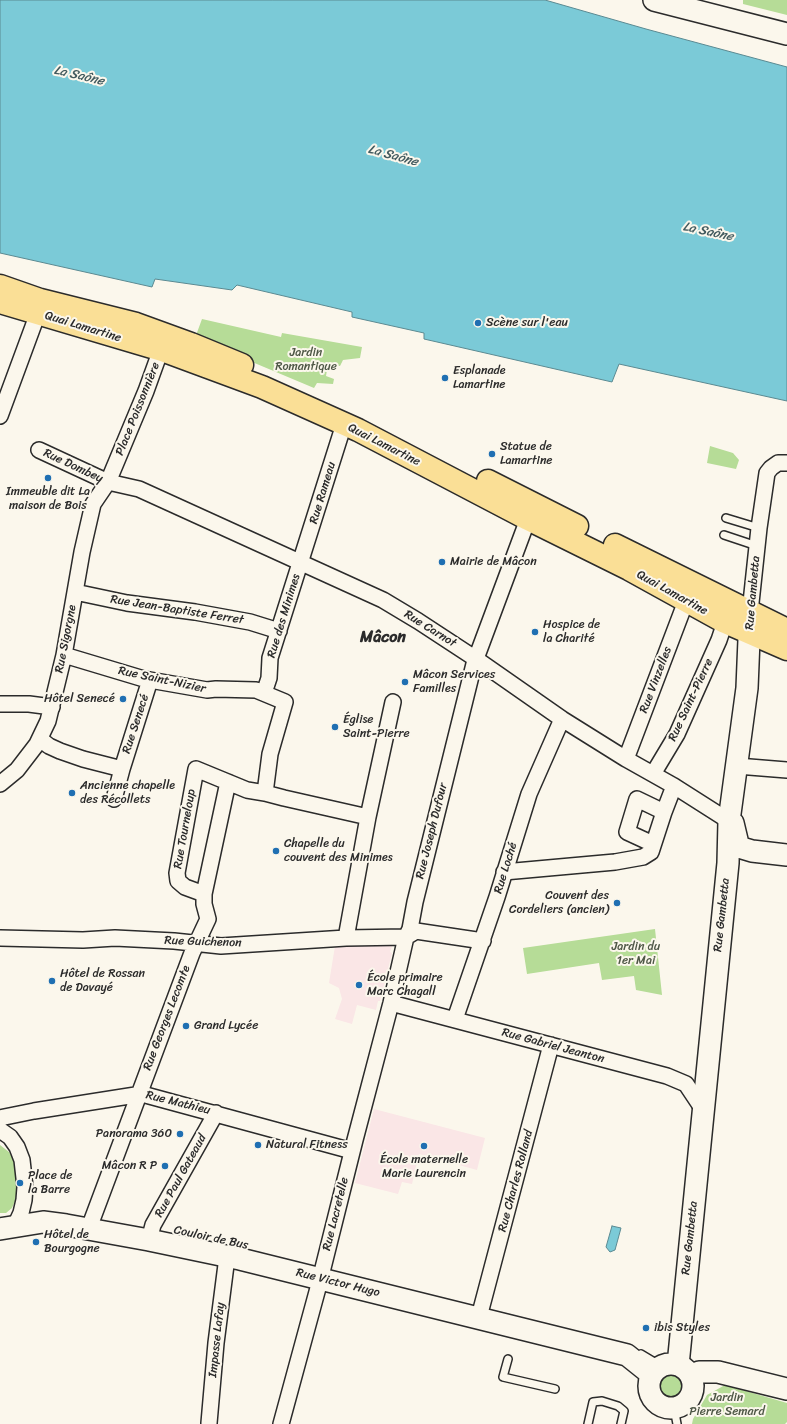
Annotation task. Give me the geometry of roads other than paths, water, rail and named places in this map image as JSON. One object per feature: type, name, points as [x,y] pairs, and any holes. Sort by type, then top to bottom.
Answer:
[{"type":"main road","points":[[0,275],[85,304],[136,324]]},
{"type":"main road","name":"Quai Lamartine","points":[[0,286],[39,307],[164,343],[344,424],[528,519],[629,569],[725,622],[748,614]]},
{"type":"main road","name":"Quai Lamartine","points":[[0,302],[39,307],[136,324],[164,343],[191,344],[280,380],[364,419],[748,614]]},
{"type":"main road","points":[[748,614],[787,630]]},
{"type":"main road","points":[[748,614],[787,650]]},
{"type":"street","points":[[654,0],[787,34]]},
{"type":"street","points":[[0,416],[39,307]]},
{"type":"street","name":"Place Poissonnière","points":[[109,481],[164,343]]},
{"type":"street","name":"Rue Rameau","points":[[301,562],[344,424]]},
{"type":"street","name":"Rue Dombey","points":[[38,450],[109,481]]},
{"type":"street","name":"Rue Gambetta","points":[[671,1371],[702,1108],[728,863],[730,818],[747,688],[748,614],[758,528],[767,473],[778,463],[787,463]]},
{"type":"street","name":"Rue Carnot","points":[[109,481],[139,489],[383,600],[476,659],[562,719],[626,759],[730,818]]},
{"type":"street","name":"Rue Sigorgne","points":[[0,784],[16,770],[40,739],[48,721],[64,655],[82,552],[93,504],[109,481]]},
{"type":"street","name":"Rue Joseph Dufour","points":[[391,1003],[406,937],[410,928],[414,902],[476,659],[528,519]]},
{"type":"street","name":"Rue des Minimes","points":[[264,693],[269,678],[270,658],[301,562]]},
{"type":"street","points":[[629,569],[674,584],[715,605],[748,614],[774,633],[787,639]]},
{"type":"street","name":"Rue Jean-Baptiste Ferret","points":[[75,592],[127,603],[195,612],[250,622],[279,631]]},
{"type":"street","name":"Rue Vinzelles","points":[[626,759],[686,601]]},
{"type":"street","name":"Rue Saint-Pierre","points":[[653,774],[677,734],[719,640],[725,622]]},
{"type":"street","name":"Rue Saint-Nizier","points":[[64,655],[150,680],[207,690],[256,690],[285,702],[270,754],[265,793]]},
{"type":"street","name":"Rue Senecé","points":[[114,799],[150,680]]},
{"type":"street","points":[[346,938],[368,816],[393,702]]},
{"type":"street","points":[[0,704],[29,704],[52,708]]},
{"type":"street","name":"Rue Loché","points":[[455,1019],[482,941],[529,794],[562,719]]},
{"type":"street","name":"Rue Senecé","points":[[40,739],[60,752],[122,769]]},
{"type":"street","points":[[737,766],[787,770]]},
{"type":"street","name":"Rue Tourneloup","points":[[204,894],[185,887],[178,881],[177,873],[196,769],[228,782]]},
{"type":"street","points":[[196,944],[208,919],[204,904],[204,894],[228,782],[247,790],[368,816]]},
{"type":"street","points":[[504,872],[615,862],[643,857],[651,852],[674,786]]},
{"type":"street","points":[[653,844],[627,832],[637,798],[664,812]]},
{"type":"street","points":[[730,818],[738,844],[742,848],[752,851],[787,855]]},
{"type":"street","points":[[728,863],[742,853],[752,851]]},
{"type":"street","name":"Rue Guichenon","points":[[0,938],[83,940],[115,938],[174,941],[221,946],[346,938],[406,937],[416,931],[482,941]]},
{"type":"street","name":"Rue Georges Lecomte","points":[[89,1226],[196,944]]},
{"type":"street","name":"Rue Gabriel Jeanton","points":[[391,1003],[667,1076],[686,1084],[702,1108]]},
{"type":"street","name":"Rue Lacretelle","points":[[281,1424],[321,1276],[391,1003]]},
{"type":"street","name":"Rue Charles Rolland","points":[[481,1312],[552,1045]]},
{"type":"street","name":"Rue Mathieu","points":[[0,1118],[138,1094],[216,1113],[352,1151]]},
{"type":"street","name":"Rue Paul Gateaud","points":[[150,1238],[153,1225],[216,1113]]},
{"type":"street","points":[[0,1130],[10,1137],[17,1148],[22,1160],[24,1187],[24,1200],[6,1227]]},
{"type":"street","name":"Rue Victor Hugo","points":[[6,1227],[43,1222],[89,1226],[150,1238],[227,1257],[321,1276],[481,1312],[513,1326],[627,1354],[671,1371]]},
{"type":"street","name":"Impasse Lafay","points":[[209,1423],[216,1342],[227,1257]]},
{"type":"street","points":[[671,1371],[693,1388],[692,1394],[675,1416],[666,1407],[659,1404],[653,1398],[650,1391],[650,1383],[671,1371],[718,1372],[787,1389]]},
{"type":"lane","points":[[726,518],[758,528]]},
{"type":"lane","points":[[724,535],[757,546]]},
{"type":"lane","name":"Couloir de Bus","points":[[150,1238],[436,1300]]},
{"type":"lane","points":[[508,1359],[503,1377],[554,1389]]},
{"type":"lane","points":[[588,1424],[593,1402],[602,1401],[618,1406],[624,1411],[621,1424]]},
{"type":"water","name":"La Saône","points":[[0,0],[545,0],[787,67],[787,401],[619,364],[612,382],[424,339],[424,333],[352,317],[352,312],[237,285],[232,290],[155,279],[152,287],[0,253]]},
{"type":"water","points":[[612,1226],[621,1228],[615,1250],[610,1252],[606,1247]]},
{"type":"place","name":"Scène sur l'eau","points":[[478,323]]},
{"type":"place","name":"Esplanade Lamartine","points":[[445,378]]},
{"type":"place","name":"Statue de Lamartine","points":[[492,454]]},
{"type":"place","name":"Immeuble dit La maison de Bois","points":[[48,478]]},
{"type":"place","name":"Mairie de Mâcon","points":[[442,562]]},
{"type":"place","name":"Hospice de la Charité","points":[[535,632]]},
{"type":"place","name":"Mâcon Services Familles","points":[[405,682]]},
{"type":"place","name":"Hôtel Senecé","points":[[123,699]]},
{"type":"place","name":"Église Saint-Pierre","points":[[335,727]]},
{"type":"place","name":"Ancienne chapelle des Récollets","points":[[72,793]]},
{"type":"place","name":"Chapelle du couvent des Minimes","points":[[276,851]]},
{"type":"place","name":"Couvent des Cordeliers (ancien)","points":[[617,903]]},
{"type":"place","name":"Hôtel de Rossan de Davayé","points":[[52,981]]},
{"type":"place","name":"École primaire Marc Chagall","points":[[359,985]]},
{"type":"place","name":"Grand Lycée","points":[[186,1026]]},
{"type":"place","name":"Panorama 360","points":[[180,1134]]},
{"type":"place","name":"Natural Fitness","points":[[258,1145]]},
{"type":"place","name":"École maternelle Marie Laurencin","points":[[424,1146]]},
{"type":"place","name":"Mâcon R P","points":[[165,1166]]},
{"type":"place","name":"Place de la Barre","points":[[20,1183]]},
{"type":"place","name":"Hôtel de Bourgogne","points":[[36,1242]]},
{"type":"place","name":"ibis Styles","points":[[646,1328]]},
{"type":"district","name":"Mâcon","points":[[383,638]]},
{"type":"park label","name":"Jardin Romantique","points":[[306,360]]},
{"type":"park label","name":"Jardin du 1er Mai","points":[[636,954]]},
{"type":"park label","name":"Jardin Pierre Semard","points":[[727,1405]]}]
